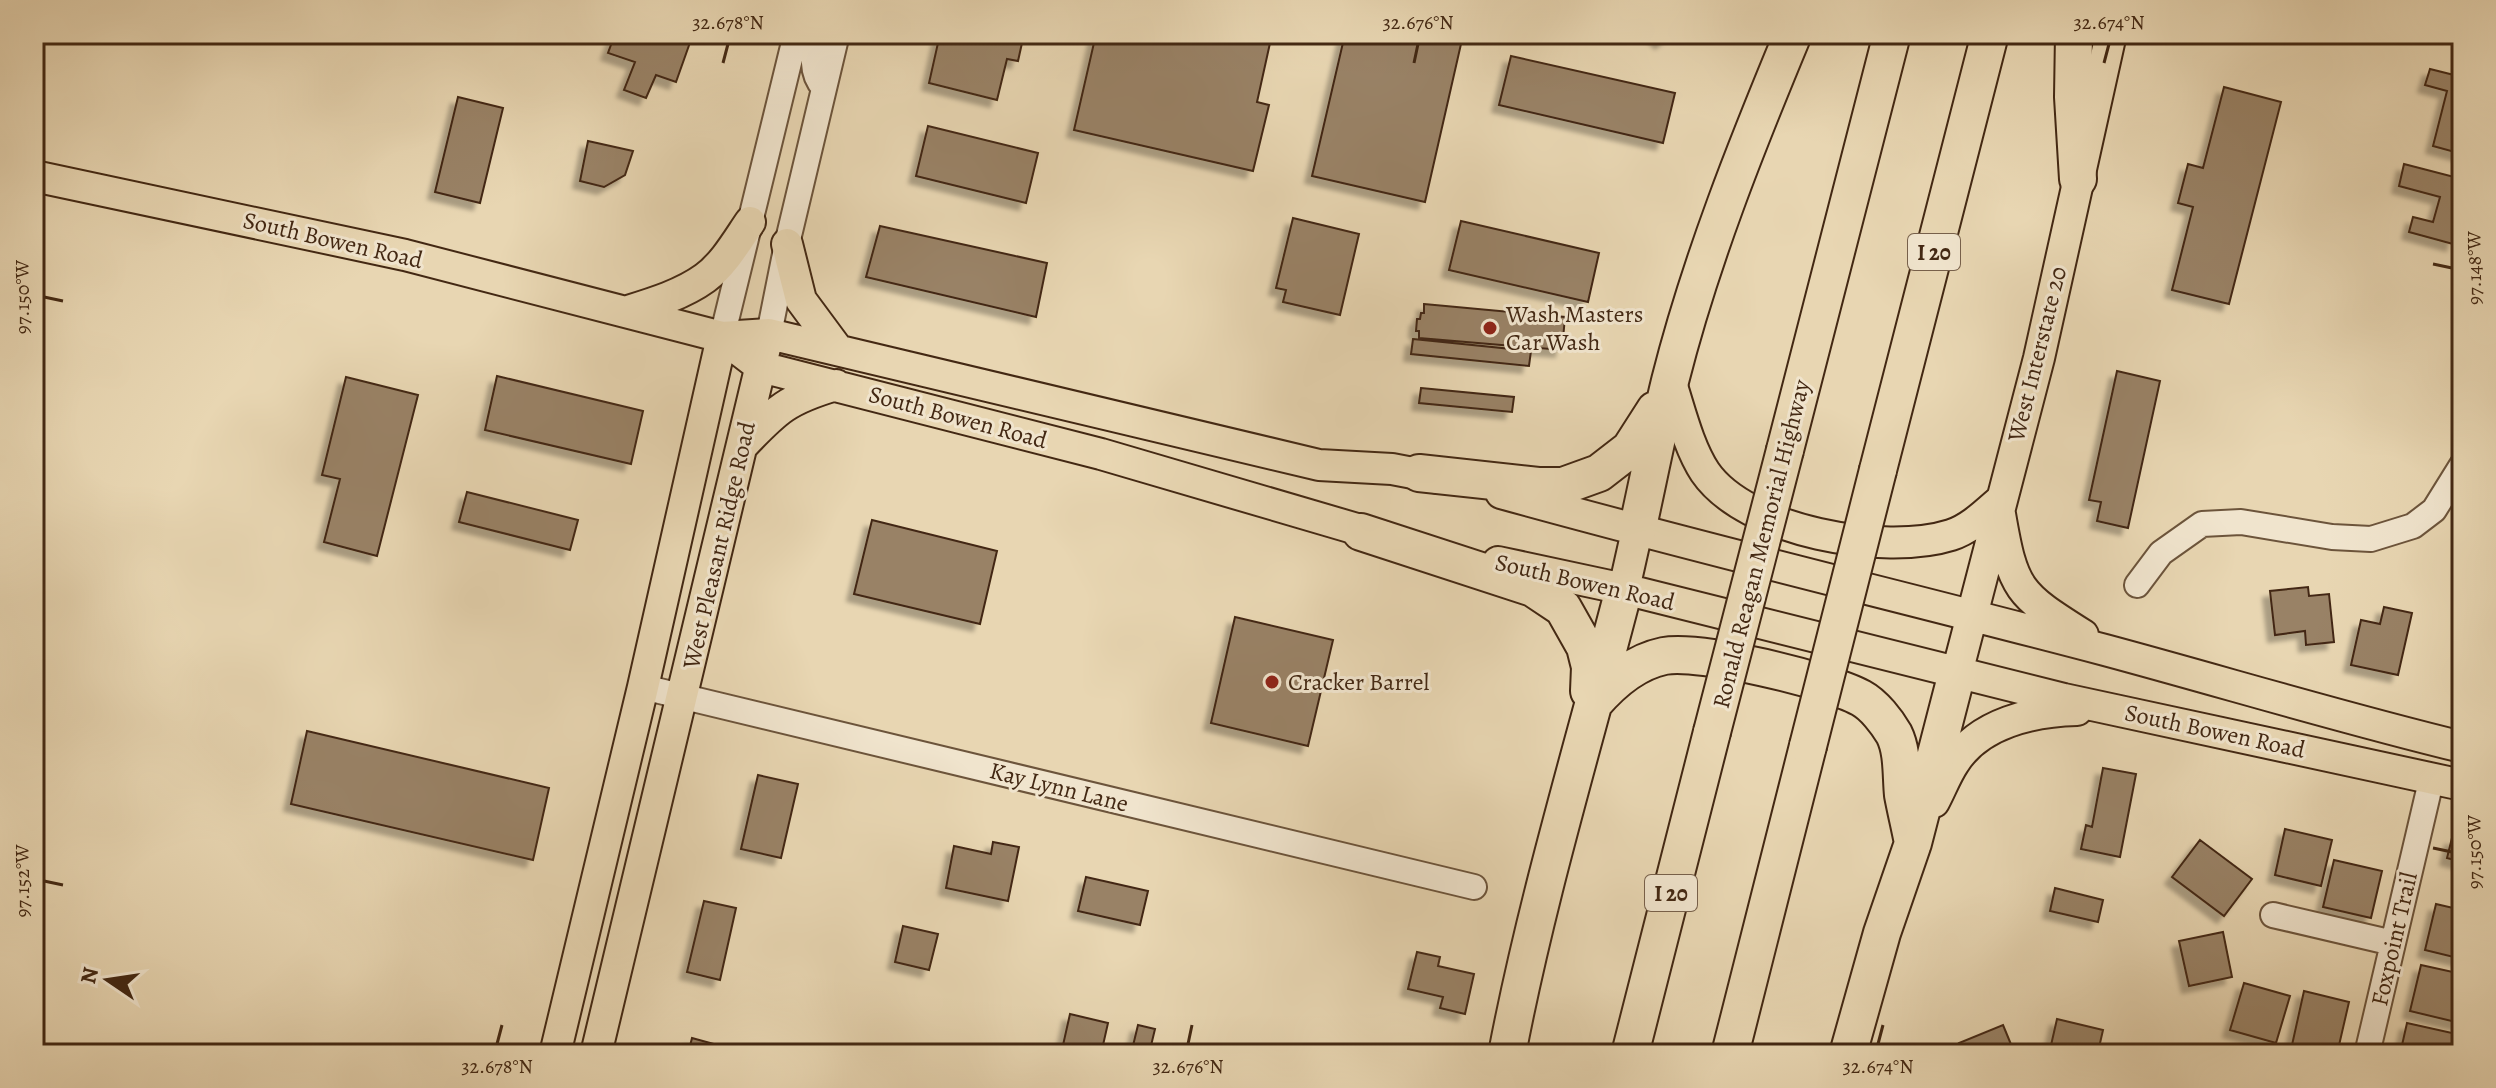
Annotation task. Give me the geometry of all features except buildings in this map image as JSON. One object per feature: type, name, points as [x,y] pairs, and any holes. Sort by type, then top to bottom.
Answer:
[{"type":"highway","points":[[1637,531],[1670,380],[1736,172],[1793,34]]},
{"type":"highway","name":"Ronald Reagan Memorial Highway","points":[[1630,1054],[1892,34]]},
{"type":"highway","name":"I 20","points":[[1730,1054],[1990,34]]},
{"type":"highway","points":[[2074,34],[2073,97],[2078,179]]},
{"type":"highway","points":[[1419,473],[1563,486],[1599,473],[1630,449],[1646,427],[1670,380]]},
{"type":"highway","points":[[1361,532],[1533,588],[1563,608],[1579,632],[1590,667],[1579,752]]},
{"type":"highway","points":[[1507,1054],[1523,969],[1624,589]]},
{"type":"highway","points":[[1594,703],[1610,685],[1631,669],[1678,654],[1721,658],[1861,699],[1877,712],[1894,734],[1900,751],[1904,797],[1913,843]]},
{"type":"highway","points":[[1848,1054],[1882,933],[1913,843],[1957,673]]},
{"type":"main road","name":"West Interstate 20","points":[[1957,673],[2039,358],[2111,34]]},
{"type":"main road","name":"South Bowen Road","points":[[34,176],[391,252],[722,337],[769,334],[1319,465],[1419,473],[2108,651],[2462,747]]},
{"type":"main road","points":[[628,311],[705,278],[728,254],[750,222]]},
{"type":"main road","points":[[787,244],[801,300],[838,350]]},
{"type":"main road","name":"West Pleasant Ridge Road","points":[[596,1054],[769,334]]},
{"type":"main road","name":"South Bowen Road","points":[[722,337],[761,367],[1122,460],[1361,532],[1624,589],[2108,709],[2462,785]]},
{"type":"main road","name":"West Pleasant Ridge Road","points":[[555,1054],[643,687],[722,337]]},
{"type":"main road","points":[[1670,380],[1693,447],[1706,473],[1736,501],[1789,527],[1843,538],[1895,543],[1923,541],[1953,535],[2000,504],[2010,566],[2019,587],[2041,609],[2108,651]]},
{"type":"main road","points":[[742,447],[785,404],[807,393],[836,385]]},
{"type":"main road","points":[[1122,460],[1125,419]]},
{"type":"main road","points":[[1624,589],[1637,531]]},
{"type":"main road","points":[[1913,843],[1955,759],[2006,720],[2054,710],[2108,709]]},
{"type":"street","name":"West Pleasant Ridge Road","points":[[722,337],[796,34]]},
{"type":"street","points":[[818,34],[813,59],[817,81],[824,88]]},
{"type":"street","name":"West Pleasant Ridge Road","points":[[769,334],[837,34]]},
{"type":"street","points":[[2137,585],[2161,553],[2202,524],[2241,522],[2332,537],[2371,539],[2413,526],[2434,510],[2462,465]]},
{"type":"street","name":"Kay Lynn Lane","points":[[643,687],[1474,887]]},
{"type":"street","name":"Foxpoint Trail","points":[[2367,1054],[2432,777]]},
{"type":"street","points":[[2273,915],[2393,943]]},
{"type":"place","name":"Wash Masters Car Wash","points":[[1490,328]]},
{"type":"place","name":"Cracker Barrel","points":[[1272,682]]}]
